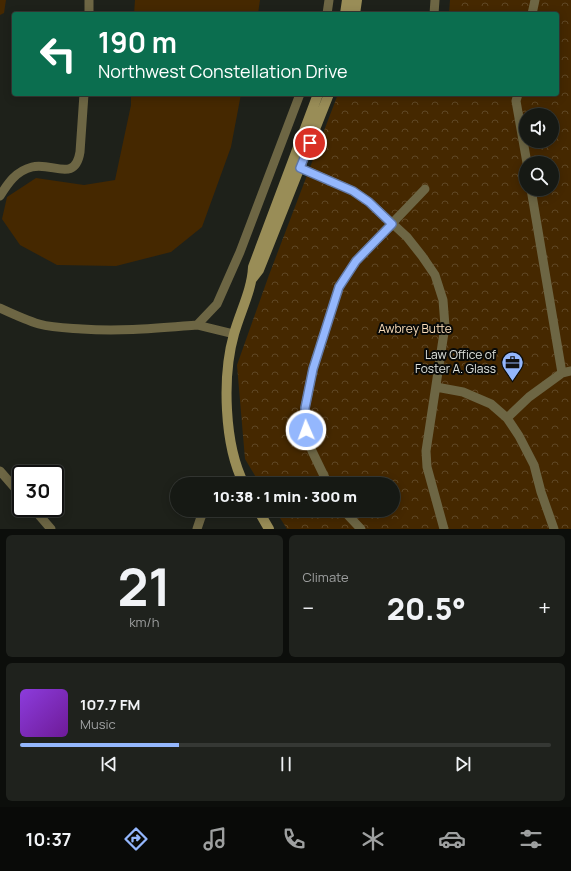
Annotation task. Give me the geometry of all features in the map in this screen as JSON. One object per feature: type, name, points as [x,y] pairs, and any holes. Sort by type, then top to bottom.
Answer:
[{"type":"main road","points":[[345,12],[347,0]]},
{"type":"main road","points":[[355,12],[357,0]]},
{"type":"main road","points":[[296,166],[317,96]]},
{"type":"main road","points":[[240,477],[234,454],[228,420],[227,372],[234,334],[252,278],[252,267],[328,96]]},
{"type":"main road","points":[[262,517],[268,529]]},
{"type":"street","points":[[89,0],[89,12]]},
{"type":"street","points":[[327,12],[329,0]]},
{"type":"street","points":[[434,12],[435,0]]},
{"type":"street","points":[[532,12],[535,0]]},
{"type":"street","points":[[0,196],[14,176],[31,167],[42,166],[67,170],[74,168],[78,161],[80,152],[84,96]]},
{"type":"street","points":[[198,325],[217,304],[240,252],[299,96]]},
{"type":"street","points":[[517,96],[516,101],[526,156]]},
{"type":"street","points":[[296,166],[353,191],[369,202],[406,237],[435,275],[443,300],[445,326],[426,451],[427,467],[444,529]]},
{"type":"street","points":[[325,477],[312,451],[306,430],[305,408],[313,369],[339,287],[356,261],[425,189]]},
{"type":"street","points":[[507,418],[529,397],[566,372],[532,196]]},
{"type":"street","points":[[0,308],[41,325],[65,328],[132,330],[198,325],[234,334]]},
{"type":"street","points":[[436,387],[463,392],[491,404],[507,418],[519,436],[534,465],[541,492],[554,529]]},
{"type":"street","points":[[0,471],[12,485]]},
{"type":"street","points":[[41,517],[51,529]]},
{"type":"street","points":[[197,529],[201,517]]},
{"type":"street","points":[[350,517],[361,529]]},
{"type":"green space","points":[[0,0],[6,0],[4,13],[0,15]]},
{"type":"green space","points":[[135,0],[260,0],[258,12],[134,12]]},
{"type":"green space","name":"Awbrey Butte","points":[[450,0],[571,0],[571,529],[287,529],[279,517],[400,517],[400,477],[256,477],[245,459],[237,365],[269,275],[337,96],[559,96],[559,12],[449,12]]},
{"type":"green space","points":[[131,96],[241,96],[231,147],[202,227],[171,252],[116,266],[57,265],[20,245],[2,219],[7,197],[36,178],[84,185],[115,180],[131,105]]},
{"type":"place","name":"Law Office of Foster A. Glass","points":[[512,382]]},
{"type":"route","points":[[306,430],[305,408],[313,369],[339,287],[356,261],[392,224],[369,202],[353,191],[300,168],[310,143]]}]
